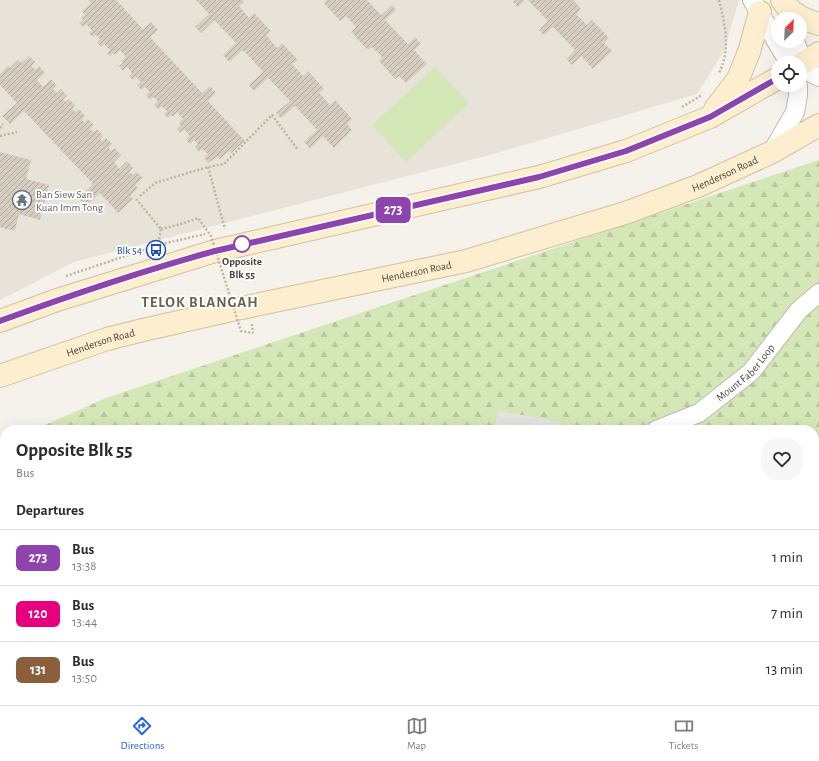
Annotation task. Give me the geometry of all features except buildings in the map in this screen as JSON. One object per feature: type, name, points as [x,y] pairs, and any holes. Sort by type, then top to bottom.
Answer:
[{"type":"main road","points":[[782,0],[788,9],[809,21],[819,24]]},
{"type":"main road","points":[[710,117],[738,79],[749,52],[762,4]]},
{"type":"main road","points":[[807,61],[819,53]]},
{"type":"main road","points":[[0,321],[57,300],[215,251],[539,177],[632,149],[710,117],[771,82]]},
{"type":"main road","name":"Henderson Road","points":[[0,376],[107,339],[227,311],[473,258],[625,213],[698,186],[772,152],[819,125]]},
{"type":"street","points":[[762,4],[774,12]]},
{"type":"street","points":[[762,4],[785,56]]},
{"type":"street","points":[[807,69],[819,77]]},
{"type":"street","points":[[772,152],[795,112],[798,92]]},
{"type":"street","name":"Mount Faber Loop","points":[[669,425],[699,413],[751,372],[799,310],[819,293]]},
{"type":"path","points":[[717,76],[720,71],[726,49],[723,17],[718,0]]},
{"type":"path","points":[[681,108],[708,92]]},
{"type":"path","points":[[140,196],[155,183],[208,167],[224,164],[272,116],[298,150]]},
{"type":"path","points":[[0,128],[4,124]]},
{"type":"path","points":[[0,136],[17,132]]},
{"type":"path","points":[[208,167],[225,230]]},
{"type":"path","points":[[136,199],[161,229],[198,218],[210,236],[241,331],[253,333]]},
{"type":"path","points":[[66,276],[158,245],[212,232]]},
{"type":"shaded area","points":[[0,0],[739,0],[724,51],[697,94],[497,153],[74,262],[0,300]]},
{"type":"shaded area","points":[[498,411],[560,422],[559,425],[496,425]]},
{"type":"green space","points":[[435,67],[469,103],[406,162],[372,125]]},
{"type":"green space","points":[[819,160],[819,425],[559,425],[559,422],[498,411],[496,425],[45,425],[106,398]]},
{"type":"bus line","name":"273","points":[[0,321],[57,300],[215,251],[539,177],[626,151],[710,117],[771,82]]},
{"type":"place","name":"Ban Siew San Kuan Imm Tong","points":[[22,200]]},
{"type":"place","name":"Opposite Blk 55","points":[[242,244]]},
{"type":"place","name":"Blk 54","points":[[156,250]]},
{"type":"district","name":"TELOK BLANGAH","points":[[200,302]]}]
